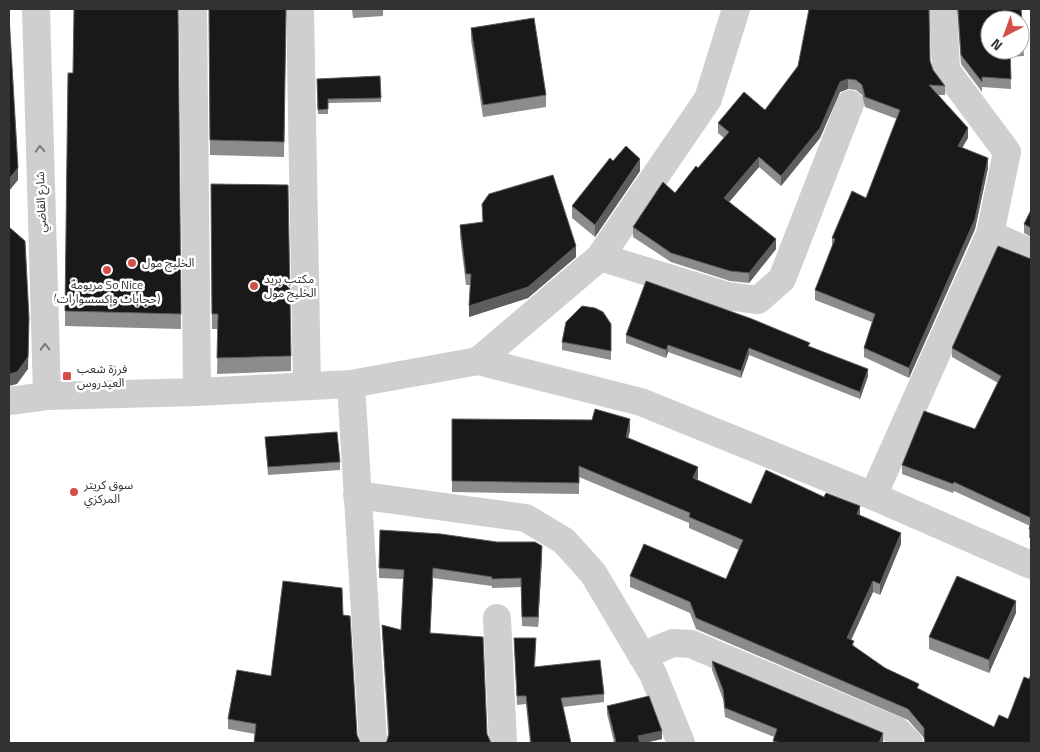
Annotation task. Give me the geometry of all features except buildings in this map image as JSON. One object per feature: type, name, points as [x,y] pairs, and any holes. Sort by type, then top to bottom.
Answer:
[{"type":"street","name":"شارع القاضي","points":[[36,9],[47,396]]},
{"type":"street","points":[[192,9],[197,392]]},
{"type":"street","points":[[300,9],[307,386]]},
{"type":"street","points":[[478,361],[600,256],[708,99],[736,9]]},
{"type":"street","points":[[873,496],[990,234],[1007,152],[946,70],[943,9]]},
{"type":"street","points":[[600,256],[727,296],[758,300],[782,279],[850,104]]},
{"type":"street","points":[[990,234],[1031,253]]},
{"type":"street","points":[[9,401],[47,396],[197,392],[350,384],[478,361],[641,402],[873,496],[1031,565]]},
{"type":"street","points":[[350,384],[373,743]]},
{"type":"street","points":[[357,495],[526,518],[564,541],[593,573],[653,674],[681,743]]},
{"type":"street","points":[[496,618],[503,743]]},
{"type":"street","points":[[642,656],[673,643],[691,644],[897,731],[910,743]]},
{"type":"place","name":"الخليج مول","points":[[132,263]]},
{"type":"place","name":"مريومة So Nice (حجابات وإكسسوارات)","points":[[107,270]]},
{"type":"place","name":"مكتب بريد الخليج مول","points":[[254,286]]},
{"type":"place","name":"فرزة شعب العيدروس","points":[[67,376]]},
{"type":"place","name":"سوق كريتر المركزي","points":[[74,492]]}]
